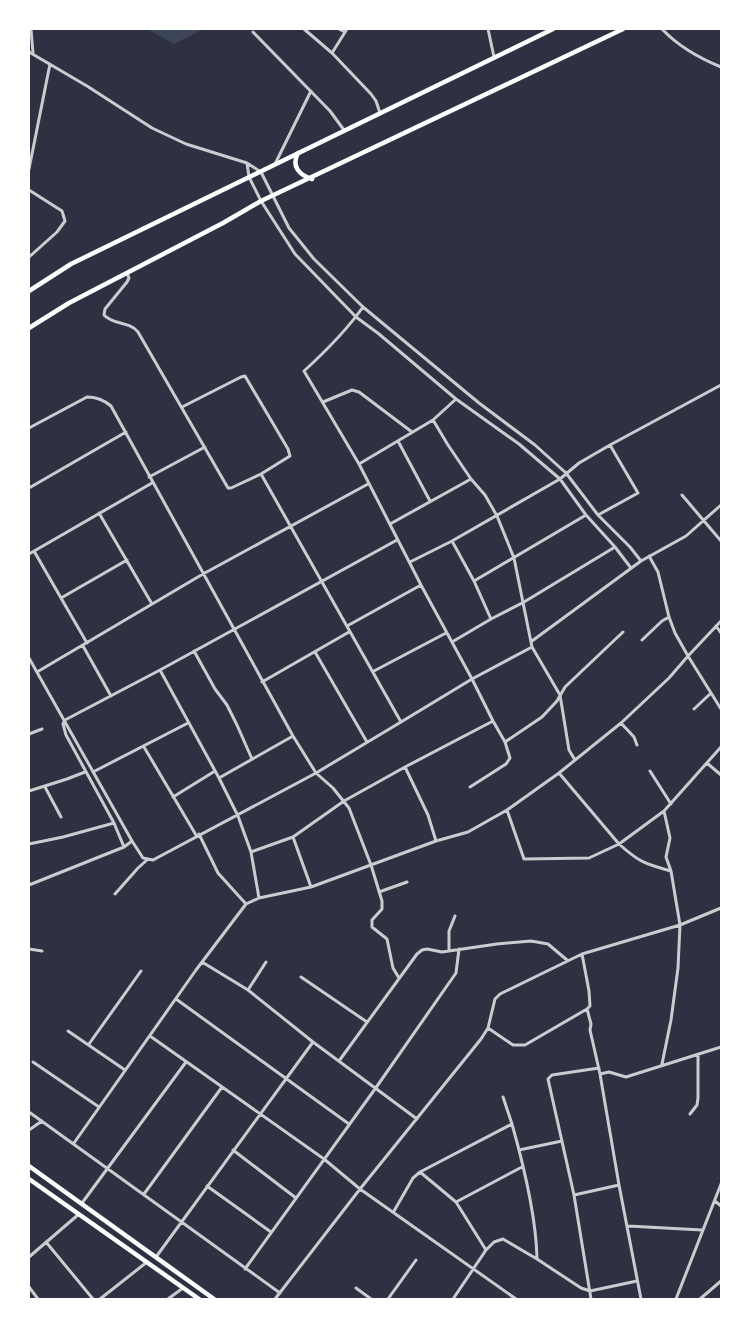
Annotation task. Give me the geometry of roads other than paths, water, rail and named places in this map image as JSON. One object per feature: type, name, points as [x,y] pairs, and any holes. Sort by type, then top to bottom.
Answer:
[{"type":"main road","points":[[29,292],[71,264],[553,29]]},
{"type":"main road","points":[[29,328],[69,303],[126,272],[170,251],[261,202],[502,85],[623,29]]},
{"type":"main road","points":[[298,153],[294,163],[304,176],[312,178]]},
{"type":"main road","points":[[29,1166],[214,1299]]},
{"type":"main road","points":[[30,1180],[199,1299]]},
{"type":"street","points":[[31,29],[31,53],[152,128],[186,144],[247,163],[261,172],[289,228],[314,259],[363,307],[479,403],[535,445],[566,473],[598,515],[630,547],[641,562]]},
{"type":"street","points":[[304,29],[332,53],[376,101],[380,113]]},
{"type":"street","points":[[332,53],[346,30],[339,29]]},
{"type":"street","points":[[488,29],[494,57]]},
{"type":"street","points":[[662,29],[677,43],[704,60],[721,67]]},
{"type":"street","points":[[253,32],[330,111],[344,130]]},
{"type":"street","points":[[29,169],[50,64]]},
{"type":"street","points":[[275,164],[311,91]]},
{"type":"street","points":[[247,163],[249,177],[261,202],[295,254],[356,317],[456,399],[520,444],[560,479],[586,515],[616,547],[631,568]]},
{"type":"street","points":[[29,190],[62,211],[64,221],[57,232],[29,257]]},
{"type":"street","points":[[126,272],[129,278],[128,282],[105,309],[104,315],[114,322],[134,326],[228,488],[261,474],[288,458],[290,453],[246,378],[241,376],[182,407]]},
{"type":"street","points":[[363,307],[327,349],[304,371],[359,464],[504,742],[510,758],[506,764],[470,786]]},
{"type":"street","points":[[410,562],[497,516],[560,479],[566,473],[610,445],[721,385]]},
{"type":"street","points":[[323,402],[352,390],[359,392],[412,432]]},
{"type":"street","points":[[29,428],[80,399],[93,397],[111,406],[293,736],[316,773],[329,784],[349,808],[372,865],[382,906],[382,910],[372,920],[372,927],[387,940],[390,957],[399,978]]},
{"type":"street","points":[[359,464],[433,420],[456,399]]},
{"type":"street","points":[[433,420],[448,446],[485,496],[497,516],[514,558],[532,647],[560,695],[569,750],[575,760]]},
{"type":"street","points":[[29,488],[126,432]]},
{"type":"street","points":[[398,440],[430,501]]},
{"type":"street","points":[[598,515],[638,492],[610,445]]},
{"type":"street","points":[[149,477],[205,447]]},
{"type":"street","points":[[261,474],[374,671],[401,722]]},
{"type":"street","points":[[390,524],[471,479]]},
{"type":"street","points":[[29,554],[152,483]]},
{"type":"street","points":[[37,672],[203,574],[368,484]]},
{"type":"street","points":[[682,495],[721,541]]},
{"type":"street","points":[[532,641],[631,568],[686,536],[721,505]]},
{"type":"street","points":[[100,513],[152,604]]},
{"type":"street","points":[[474,581],[586,515]]},
{"type":"street","points":[[124,846],[114,823],[66,736],[63,724],[65,720],[397,540]]},
{"type":"street","points":[[452,541],[474,581],[491,618]]},
{"type":"street","points":[[452,642],[616,547]]},
{"type":"street","points":[[34,551],[87,643]]},
{"type":"street","points":[[649,556],[658,572],[669,617],[688,656],[721,709]]},
{"type":"street","points":[[61,598],[127,560]]},
{"type":"street","points":[[347,626],[421,585]]},
{"type":"street","points":[[642,640],[669,617]]},
{"type":"street","points":[[74,1144],[202,962],[246,904],[259,898],[311,888],[436,841],[468,832],[507,810],[559,773],[621,723],[669,678],[721,622]]},
{"type":"street","points":[[716,626],[721,634]]},
{"type":"street","points":[[262,682],[350,632]]},
{"type":"street","points":[[504,742],[542,717],[551,708],[564,686],[623,632]]},
{"type":"street","points":[[374,671],[446,633]]},
{"type":"street","points":[[83,646],[111,696]]},
{"type":"street","points":[[29,658],[132,841],[143,858],[153,860],[316,773],[472,679],[532,647]]},
{"type":"street","points":[[194,650],[214,689],[227,705],[234,718],[252,760]]},
{"type":"street","points":[[315,652],[367,742]]},
{"type":"street","points":[[160,670],[220,778],[238,816],[250,852],[259,898]]},
{"type":"street","points":[[694,708],[710,694]]},
{"type":"street","points":[[250,852],[293,837],[344,801],[493,722]]},
{"type":"street","points":[[93,772],[188,723]]},
{"type":"street","points":[[621,723],[634,737],[637,744]]},
{"type":"street","points":[[29,734],[42,729]]},
{"type":"street","points":[[220,778],[293,736]]},
{"type":"street","points":[[144,747],[198,835],[218,873],[246,904]]},
{"type":"street","points":[[507,810],[522,856],[528,861],[589,858],[619,844],[664,811],[721,747]]},
{"type":"street","points":[[707,763],[721,775]]},
{"type":"street","points":[[405,767],[428,815],[436,841]]},
{"type":"street","points":[[173,797],[215,771]]},
{"type":"street","points":[[650,771],[671,804]]},
{"type":"street","points":[[29,791],[85,772]]},
{"type":"street","points":[[559,773],[619,844],[639,861],[671,871]]},
{"type":"street","points":[[45,787],[61,817]]},
{"type":"street","points":[[662,1064],[671,1022],[678,968],[680,925],[671,871],[666,857],[670,838],[664,811]]},
{"type":"street","points":[[29,844],[114,823]]},
{"type":"street","points":[[293,837],[311,888]]},
{"type":"street","points":[[29,885],[132,841]]},
{"type":"street","points":[[114,894],[148,860]]},
{"type":"street","points":[[379,892],[407,882]]},
{"type":"street","points":[[275,1299],[360,1189],[475,1046],[488,1028],[494,1001],[500,994],[582,954],[680,925],[721,908]]},
{"type":"street","points":[[449,951],[449,931],[455,916]]},
{"type":"street","points":[[338,1062],[417,954],[422,950],[442,952],[531,941],[548,944],[567,960]]},
{"type":"street","points":[[29,949],[42,951]]},
{"type":"street","points":[[245,1268],[376,1089],[456,973],[459,949]]},
{"type":"street","points":[[488,1028],[513,1045],[525,1045],[587,1009],[590,1006],[589,991],[582,954]]},
{"type":"street","points":[[202,962],[248,990],[338,1062],[417,1118]]},
{"type":"street","points":[[248,990],[266,962]]},
{"type":"street","points":[[88,1044],[141,970]]},
{"type":"street","points":[[301,977],[367,1022]]},
{"type":"street","points":[[176,999],[349,1124]]},
{"type":"street","points":[[587,1009],[637,1281],[642,1299]]},
{"type":"street","points":[[68,1031],[125,1070]]},
{"type":"street","points":[[150,1036],[324,1159],[360,1189],[394,1211],[516,1299]]},
{"type":"street","points":[[156,1256],[312,1042]]},
{"type":"street","points":[[600,1074],[609,1072],[626,1077],[662,1064],[721,1047]]},
{"type":"street","points":[[690,1114],[696,1106],[698,1098],[698,1054]]},
{"type":"street","points":[[33,1062],[99,1107]]},
{"type":"street","points":[[82,1203],[186,1062]]},
{"type":"street","points":[[591,1299],[574,1195],[548,1079],[549,1076],[599,1068]]},
{"type":"street","points":[[144,1194],[222,1087]]},
{"type":"street","points":[[504,1098],[519,1150],[531,1207],[537,1258]]},
{"type":"street","points":[[29,1112],[280,1293]]},
{"type":"street","points":[[29,1130],[42,1120]]},
{"type":"street","points":[[394,1211],[413,1178],[420,1172],[512,1124]]},
{"type":"street","points":[[519,1150],[562,1141]]},
{"type":"street","points":[[233,1150],[296,1198]]},
{"type":"street","points":[[456,1202],[522,1166]]},
{"type":"street","points":[[420,1172],[456,1202],[486,1250]]},
{"type":"street","points":[[676,1299],[721,1184]]},
{"type":"street","points":[[574,1195],[619,1185]]},
{"type":"street","points":[[207,1186],[271,1232]]},
{"type":"street","points":[[715,1201],[721,1206]]},
{"type":"street","points":[[29,1257],[78,1214]]},
{"type":"street","points":[[628,1226],[702,1230]]},
{"type":"street","points":[[453,1299],[486,1250],[494,1242],[503,1239],[537,1258],[580,1288],[590,1291],[637,1281]]},
{"type":"street","points":[[46,1242],[93,1299]]},
{"type":"street","points":[[388,1299],[416,1260]]},
{"type":"street","points":[[100,1299],[147,1262]]},
{"type":"street","points":[[700,1299],[721,1281]]},
{"type":"street","points":[[29,1288],[38,1299]]},
{"type":"street","points":[[168,1299],[183,1288]]},
{"type":"street","points":[[356,1288],[371,1299]]}]
